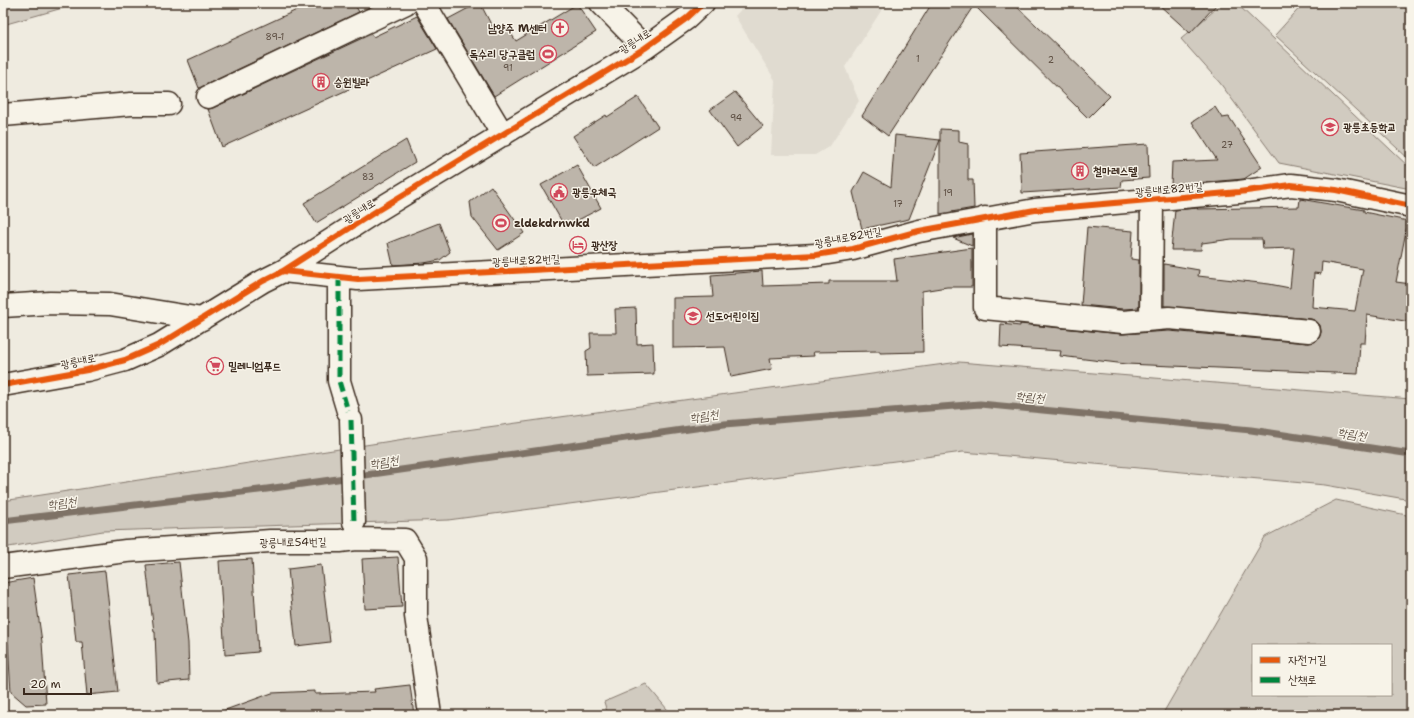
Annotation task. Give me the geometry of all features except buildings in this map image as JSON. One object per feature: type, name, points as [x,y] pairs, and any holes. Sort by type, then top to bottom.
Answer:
[{"type":"street","points":[[208,97],[406,3]]},
{"type":"street","points":[[424,3],[503,135]]},
{"type":"street","points":[[601,3],[645,48]]},
{"type":"street","name":"광릉내로","points":[[3,385],[87,370],[125,360],[159,344],[263,281],[283,271],[378,210],[645,48],[687,18],[703,3]]},
{"type":"street","points":[[3,115],[131,104],[169,104]]},
{"type":"street","name":"광릉내로82번길","points":[[283,271],[358,279],[816,255],[853,249],[918,231],[1035,210],[1239,192],[1291,185],[1336,190],[1411,206]]},
{"type":"street","points":[[1150,319],[1152,200]]},
{"type":"street","points":[[986,218],[985,308],[1122,322],[1169,318],[1309,331]]},
{"type":"street","points":[[339,277],[339,381],[350,415],[354,522]]},
{"type":"street","points":[[3,306],[50,303],[110,304],[202,318]]},
{"type":"street","name":"광릉내로54번길","points":[[3,567],[126,551],[270,541],[340,541],[356,539],[405,540],[416,558],[416,616],[430,715]]},
{"type":"shaded area","points":[[3,3],[80,3],[3,25]]},
{"type":"shaded area","points":[[747,3],[886,3],[845,67],[859,101],[830,146],[815,155],[771,155],[775,80],[735,16]]},
{"type":"shaded area","points":[[1223,3],[1236,3],[1411,169],[1411,189],[1279,163],[1220,83],[1181,39]]},
{"type":"shaded area","points":[[1304,3],[1411,3],[1411,161],[1275,35]]},
{"type":"shaded area","points":[[959,362],[1411,399],[1411,500],[1325,485],[963,452],[448,520],[103,531],[3,548],[3,501],[430,435]]},
{"type":"shaded area","points":[[1336,500],[1411,516],[1411,715],[1162,715],[1265,537]]},
{"type":"shaded area","points":[[646,684],[672,715],[608,715],[604,702]]},
{"type":"waterway","name":"학림천","points":[[3,521],[267,489],[724,424],[980,404],[1251,430],[1411,454]]},
{"type":"marked path","points":[[339,277],[339,381],[348,411]]},
{"type":"marked path","points":[[351,420],[354,522]]},
{"type":"cycle path","points":[[3,385],[87,370],[125,360],[159,345],[263,281],[283,271],[378,210],[645,48],[687,18],[703,3]]},
{"type":"cycle path","points":[[283,271],[358,279],[816,255],[853,249],[919,231],[1035,210],[1239,192],[1291,185],[1336,190],[1411,206]]},
{"type":"place","name":"남양주 M센터","points":[[560,28]]},
{"type":"place","name":"독수리 당구클럽","points":[[548,54]]},
{"type":"place","name":"승원빌라","points":[[321,82]]},
{"type":"place","name":"광릉초등학교","points":[[1330,127]]},
{"type":"place","name":"철마레스텔","points":[[1080,171]]},
{"type":"place","name":"광릉우체국","points":[[559,192]]},
{"type":"place","name":"zldekdrnwkd","points":[[501,223]]},
{"type":"place","name":"광산장","points":[[578,245]]},
{"type":"place","name":"선도어린이집","points":[[693,316]]},
{"type":"place","name":"밀레니엄푸드","points":[[215,366]]}]
